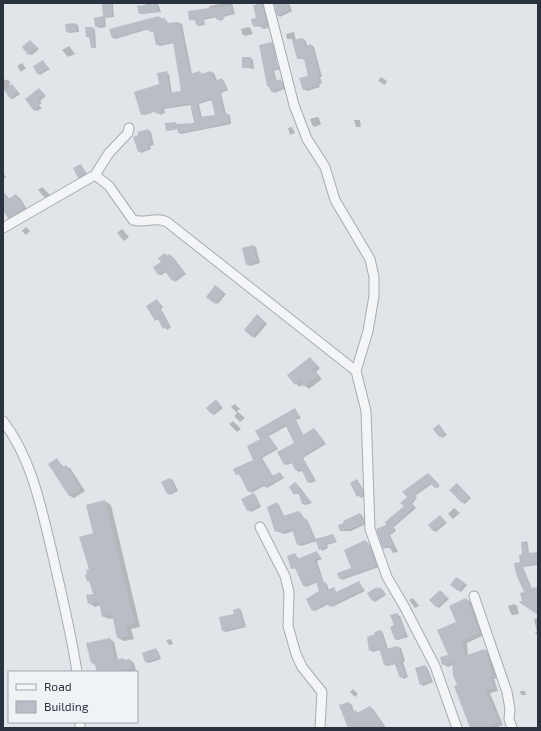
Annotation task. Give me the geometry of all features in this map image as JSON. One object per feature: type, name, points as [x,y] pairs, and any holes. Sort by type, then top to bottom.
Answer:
[{"type":"street","points":[[268,3],[294,105],[307,139],[325,167],[335,200],[370,259],[374,277],[374,296],[368,331],[356,371],[366,410],[370,530],[387,577],[435,666],[458,728]]},
{"type":"street","points":[[3,228],[95,175],[109,152],[128,132],[129,128]]},
{"type":"street","points":[[95,175],[109,186],[133,220],[143,221],[158,219],[167,222],[356,371]]},
{"type":"street","points":[[3,421],[9,429],[25,460],[37,490],[72,639],[77,671]]},
{"type":"street","points":[[260,527],[285,576],[289,592],[288,626],[296,654],[308,677],[322,692],[320,728]]},
{"type":"street","points":[[474,596],[507,692],[510,709],[509,719],[512,728]]},
{"type":"building","points":[[102,3],[111,3],[112,16],[103,17],[104,25],[95,27],[94,18],[103,16]]},
{"type":"building","points":[[145,3],[156,3],[158,11],[139,14],[137,6],[145,5]]},
{"type":"building","points":[[256,3],[262,3],[268,28],[262,29],[261,25],[254,27],[252,24],[251,19],[256,18],[253,5],[256,5]]},
{"type":"building","points":[[274,3],[288,3],[290,10],[277,16]]},
{"type":"building","points":[[231,5],[233,13],[222,16],[223,18],[217,20],[215,16],[202,19],[203,25],[196,25],[195,20],[189,20],[188,11]]},
{"type":"building","points":[[159,16],[160,19],[165,18],[166,23],[179,22],[190,74],[200,71],[201,74],[211,71],[215,81],[222,78],[226,89],[219,91],[224,113],[227,113],[229,123],[178,133],[177,124],[194,123],[190,103],[162,108],[163,112],[156,114],[155,110],[141,115],[134,92],[159,84],[157,73],[167,71],[170,93],[181,91],[173,42],[156,45],[153,31],[148,31],[148,28],[112,38],[109,29]],"holes":[[[211,99],[215,115],[200,117],[197,103]]]},
{"type":"building","points":[[75,23],[76,31],[66,32],[65,24]]},
{"type":"building","points":[[85,27],[93,27],[94,48],[91,48],[89,37],[86,37]]},
{"type":"building","points":[[303,38],[305,46],[311,44],[320,75],[317,76],[319,82],[316,83],[317,86],[303,90],[299,78],[308,76],[304,59],[297,59],[292,40]]},
{"type":"building","points":[[30,40],[37,47],[28,55],[22,47]]},
{"type":"building","points":[[272,42],[275,62],[277,62],[278,68],[272,70],[275,81],[281,79],[283,88],[271,92],[269,86],[267,86],[259,45]]},
{"type":"building","points":[[242,57],[251,57],[251,68],[242,68]]},
{"type":"building","points":[[43,60],[48,68],[37,74],[33,66]]},
{"type":"building","points":[[12,84],[18,92],[10,98],[4,90]]},
{"type":"building","points":[[39,88],[44,94],[38,99],[40,101],[37,103],[40,106],[34,111],[25,99]]},
{"type":"building","points":[[176,122],[177,129],[166,131],[165,123]]},
{"type":"building","points":[[148,129],[152,143],[148,145],[149,148],[138,152],[133,137],[138,135],[138,132]]},
{"type":"building","points":[[81,164],[86,173],[78,178],[73,168]]},
{"type":"building","points":[[3,190],[8,199],[16,194],[24,209],[8,218],[3,210]]},
{"type":"building","points":[[253,245],[258,261],[246,265],[242,248]]},
{"type":"building","points":[[165,253],[167,256],[170,254],[184,272],[172,281],[164,270],[158,275],[153,267],[161,262],[158,258]]},
{"type":"building","points":[[215,285],[224,292],[215,304],[206,297]]},
{"type":"building","points":[[157,299],[161,306],[159,307],[169,326],[163,329],[158,319],[155,321],[146,306]]},
{"type":"building","points":[[257,314],[265,322],[252,337],[244,330]]},
{"type":"building","points":[[310,357],[317,365],[312,369],[318,376],[304,387],[299,381],[295,385],[287,375]]},
{"type":"building","points":[[216,399],[221,406],[211,414],[206,408]]},
{"type":"building","points":[[295,408],[299,416],[295,418],[303,435],[314,428],[325,442],[301,457],[314,480],[308,483],[301,469],[296,471],[290,461],[284,465],[277,452],[294,443],[285,424],[268,434],[276,448],[260,457],[272,476],[280,472],[283,477],[263,487],[262,485],[248,492],[239,474],[236,475],[233,469],[253,460],[247,446],[260,439],[255,431]]},
{"type":"building","points":[[439,424],[445,433],[439,437],[433,429]]},
{"type":"building","points":[[57,458],[62,467],[66,465],[81,488],[69,496],[48,464]]},
{"type":"building","points":[[428,473],[439,484],[435,488],[430,483],[414,494],[416,497],[411,502],[414,506],[393,526],[395,530],[388,534],[393,545],[383,549],[376,529],[386,525],[385,522],[404,506],[400,503],[407,497],[402,492]]},
{"type":"building","points":[[170,478],[176,490],[167,494],[161,482]]},
{"type":"building","points":[[357,479],[363,489],[363,494],[357,497],[350,483]]},
{"type":"building","points":[[295,482],[310,502],[302,504],[298,492],[294,495],[289,487]]},
{"type":"building","points":[[457,483],[469,496],[462,503],[449,490]]},
{"type":"building","points":[[254,493],[259,505],[247,511],[241,499]]},
{"type":"building","points":[[105,500],[135,624],[126,626],[129,636],[117,638],[112,614],[102,617],[99,602],[88,604],[86,595],[93,594],[89,581],[87,581],[85,575],[87,574],[86,570],[89,569],[79,537],[93,533],[86,505]]},
{"type":"building","points":[[277,502],[283,516],[299,511],[303,520],[306,518],[314,540],[297,545],[292,529],[281,533],[280,530],[275,532],[267,507]]},
{"type":"building","points":[[360,513],[364,523],[347,530],[340,531],[338,525]]},
{"type":"building","points":[[440,515],[445,521],[433,531],[428,525]]},
{"type":"building","points":[[333,534],[336,541],[325,544],[327,547],[319,550],[315,539]]},
{"type":"building","points":[[365,540],[369,544],[377,566],[339,579],[337,573],[351,568],[344,550]]},
{"type":"building","points":[[527,541],[528,553],[538,552],[538,564],[522,566],[531,588],[538,587],[538,615],[519,602],[522,601],[520,593],[524,592],[516,574],[514,563],[520,562],[519,555],[522,554],[521,542]]},
{"type":"building","points":[[317,551],[319,558],[314,560],[321,578],[303,586],[295,568],[291,569],[287,556],[295,553],[297,559]]},
{"type":"building","points":[[456,577],[465,583],[458,591],[450,585]]},
{"type":"building","points":[[321,579],[322,582],[325,582],[327,590],[334,587],[336,592],[359,581],[363,589],[329,607],[327,602],[312,611],[306,599],[319,591],[316,581]]},
{"type":"building","points":[[377,587],[378,589],[380,587],[384,593],[372,601],[367,593]]},
{"type":"building","points":[[440,590],[447,597],[436,607],[429,600]]},
{"type":"building","points":[[466,598],[480,632],[463,640],[464,656],[485,649],[493,676],[490,677],[494,688],[486,691],[499,722],[484,728],[470,728],[454,686],[457,685],[453,675],[452,662],[442,665],[440,657],[448,655],[437,630],[456,622],[449,606]]},
{"type":"building","points":[[239,608],[244,626],[222,631],[219,617],[234,614],[233,610]]},
{"type":"building","points":[[397,613],[406,635],[395,640],[390,627],[394,625],[390,615]]},
{"type":"building","points":[[381,630],[386,649],[398,646],[402,660],[400,660],[406,675],[400,678],[394,662],[384,665],[379,648],[369,651],[367,637],[375,634],[374,632]]},
{"type":"building","points":[[110,638],[115,660],[124,658],[124,660],[130,659],[132,668],[126,669],[127,671],[97,671],[94,662],[91,663],[86,643]]},
{"type":"building","points":[[156,648],[159,658],[145,662],[142,653]]},
{"type":"building","points":[[425,665],[431,681],[420,685],[415,668]]},
{"type":"building","points":[[349,702],[352,712],[356,710],[357,713],[370,706],[384,728],[348,728],[339,705]]}]
